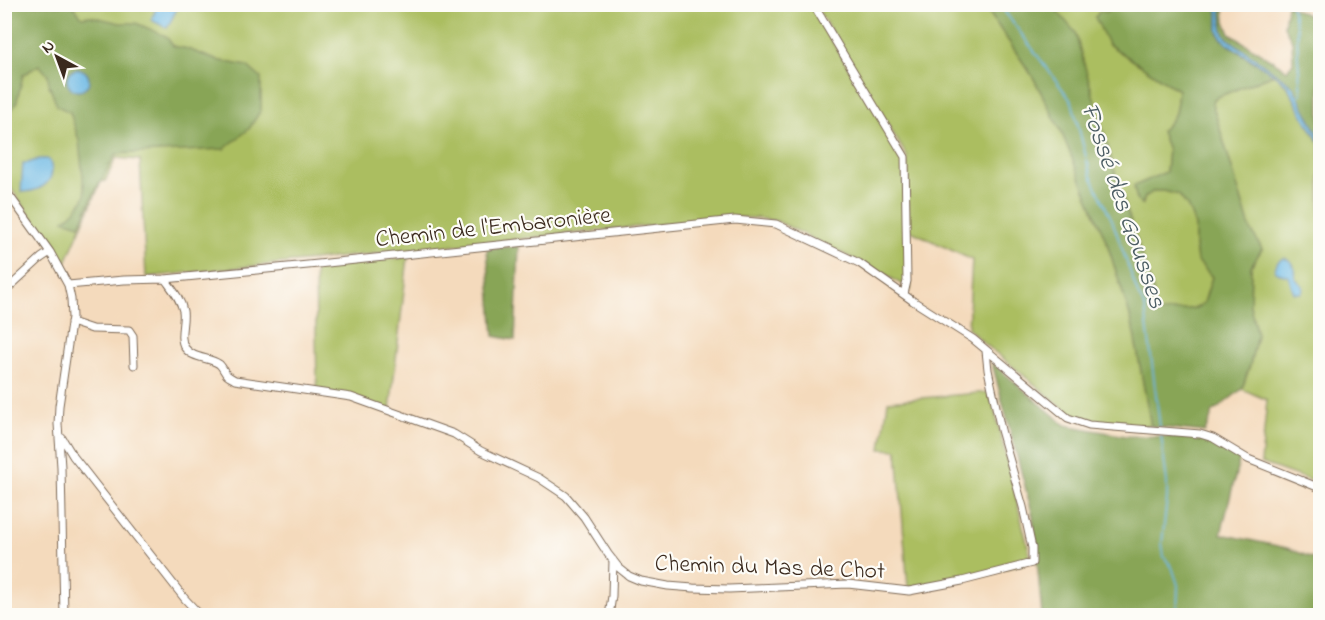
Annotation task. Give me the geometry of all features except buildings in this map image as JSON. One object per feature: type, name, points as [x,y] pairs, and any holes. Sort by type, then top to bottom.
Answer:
[{"type":"street","points":[[813,4],[905,157],[907,281],[904,294]]},
{"type":"street","points":[[4,188],[50,252],[67,283],[71,299],[71,322],[58,424],[61,466],[63,615]]},
{"type":"street","name":"Chemin de l'Embaronière","points":[[67,283],[91,284],[124,279],[165,279],[735,220],[776,224],[859,263],[973,339],[1068,418],[1089,425],[1200,434],[1214,438],[1248,459],[1320,488]]},
{"type":"street","points":[[4,291],[50,252]]},
{"type":"street","name":"Chemin du Mas de Chot","points":[[165,279],[178,297],[183,309],[183,342],[186,349],[219,364],[227,375],[235,380],[351,397],[454,434],[481,451],[539,478],[566,496],[584,517],[613,560],[629,576],[668,586],[729,589],[848,584],[909,591],[962,581],[1032,563],[1032,548],[1001,430],[986,351]]},
{"type":"street","points":[[71,322],[92,329],[131,332],[134,365]]},
{"type":"street","points":[[60,434],[73,456],[185,599],[201,615]]},
{"type":"street","points":[[61,466],[73,456]]},
{"type":"street","points":[[609,615],[613,560]]},
{"type":"green space","points":[[4,5],[810,5],[903,156],[911,290],[886,275],[777,221],[735,217],[146,277],[140,160],[116,158],[105,181],[101,182],[65,264],[5,180]]},
{"type":"green space","points":[[5,5],[72,5],[82,17],[90,16],[120,23],[136,23],[166,36],[173,46],[216,60],[247,66],[261,78],[261,110],[249,129],[224,149],[116,154],[95,191],[80,225],[64,220],[77,209],[85,195],[79,141],[70,112],[57,106],[49,85],[48,75],[39,65],[23,75],[17,101],[5,116]]},
{"type":"green space","points":[[815,5],[984,5],[1033,77],[1061,131],[1107,243],[1132,322],[1151,426],[1092,422],[1071,414],[968,328],[972,260],[909,230],[907,156]]},
{"type":"green space","points":[[984,5],[1052,5],[1075,32],[1158,313],[1196,308],[1204,303],[1212,277],[1197,260],[1195,225],[1188,207],[1179,195],[1154,191],[1145,197],[1142,204],[1137,201],[1134,186],[1166,172],[1168,150],[1161,131],[1171,121],[1175,112],[1178,90],[1108,44],[1095,17],[1100,11],[1107,12],[1113,5],[1215,5],[1220,36],[1237,51],[1274,74],[1215,98],[1212,103],[1250,228],[1262,249],[1251,266],[1250,306],[1257,335],[1250,365],[1242,389],[1213,412],[1205,432],[1151,426],[1132,322],[1107,243],[1061,131],[1033,77]]},
{"type":"green space","points":[[1051,5],[1113,5],[1107,13],[1108,44],[1178,89],[1175,112],[1171,121],[1161,131],[1168,150],[1166,172],[1134,187],[1143,204],[1145,197],[1154,191],[1164,191],[1179,195],[1188,207],[1195,225],[1197,260],[1212,277],[1204,303],[1196,308],[1158,313],[1153,300],[1153,290],[1120,189]]},
{"type":"green space","points":[[1218,5],[1229,5],[1224,10],[1230,34],[1287,70],[1293,63],[1292,41],[1284,26],[1287,5],[1307,15],[1320,12],[1320,138],[1293,87],[1225,36]]},
{"type":"green space","points":[[1274,74],[1288,87],[1320,143],[1320,484],[1261,463],[1267,400],[1242,389],[1257,335],[1250,306],[1251,266],[1262,249],[1250,228],[1212,103],[1215,98]]},
{"type":"green space","points":[[519,246],[515,340],[494,336],[487,249]]},
{"type":"green space","points":[[408,257],[390,410],[317,390],[315,268]]},
{"type":"green space","points":[[992,363],[1065,425],[1126,436],[1199,437],[1240,457],[1221,534],[1287,548],[1320,561],[1319,615],[1042,615],[1033,516]]},
{"type":"green space","points":[[990,392],[1030,555],[1023,564],[960,579],[908,588],[897,450],[881,449],[888,401]]},
{"type":"water","points":[[158,5],[179,5],[167,28],[151,20]]},
{"type":"water","points":[[1215,5],[1218,5],[1220,9],[1222,30],[1227,38],[1293,87],[1320,138],[1320,143],[1287,85],[1221,37]]},
{"type":"water","points":[[78,69],[86,72],[89,80],[86,88],[78,91],[70,88],[67,80],[70,72]]},
{"type":"water","points":[[39,159],[50,161],[52,171],[49,181],[36,190],[21,192],[23,163]]},
{"type":"water","points":[[1284,258],[1293,263],[1295,278],[1303,286],[1301,293],[1294,293],[1288,276],[1275,270],[1278,262]]},
{"type":"waterway","name":"Fossé des Gousses","points":[[999,4],[1072,102],[1091,176],[1112,220],[1145,308],[1160,427]]},
{"type":"waterway","points":[[1291,4],[1297,29],[1301,94],[1297,97]]},
{"type":"waterway","name":"Fossé des Gousses","points":[[1161,435],[1167,482],[1162,543],[1164,557],[1172,567],[1178,585],[1177,616]]}]
